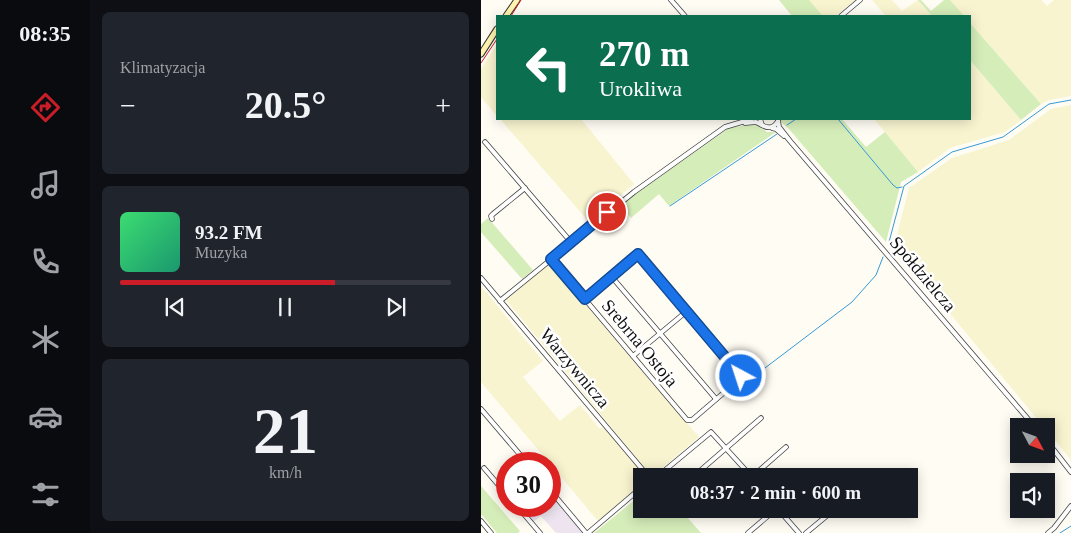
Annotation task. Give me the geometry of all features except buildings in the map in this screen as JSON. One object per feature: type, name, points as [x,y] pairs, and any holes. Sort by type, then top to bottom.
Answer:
[{"type":"main road","points":[[507,15],[517,0]]},
{"type":"main road","points":[[481,54],[496,31]]},
{"type":"street","points":[[671,0],[684,15]]},
{"type":"street","points":[[842,15],[860,0]]},
{"type":"street","points":[[500,301],[634,192],[722,129],[729,125],[748,120]]},
{"type":"street","points":[[760,120],[762,125]]},
{"type":"street","points":[[768,128],[774,126],[777,120]]},
{"type":"street","points":[[778,120],[779,127],[790,141]]},
{"type":"street","points":[[737,123],[756,122],[768,128],[776,129],[790,141]]},
{"type":"street","name":"Spółdzielcza","points":[[790,141],[1027,418]]},
{"type":"street","points":[[485,142],[571,242]]},
{"type":"street","points":[[492,219],[491,216],[493,214],[525,188]]},
{"type":"street","points":[[585,299],[611,276],[638,254],[741,376],[716,399],[611,276]]},
{"type":"street","name":"Srebrna Ostoja","points":[[551,259],[687,420],[691,421],[716,399]]},
{"type":"street","name":"Warzywnicza","points":[[481,278],[641,468]]},
{"type":"street","points":[[633,356],[687,311]]},
{"type":"street","points":[[481,408],[518,452]]},
{"type":"street","points":[[703,468],[761,418]]},
{"type":"street","points":[[668,468],[711,432],[745,468]]},
{"type":"street","points":[[762,468],[787,447]]},
{"type":"street","points":[[1055,452],[1071,472]]},
{"type":"street","points":[[484,468],[496,482]]},
{"type":"street","points":[[561,503],[587,533],[633,495]]},
{"type":"street","points":[[1048,533],[1071,506]]},
{"type":"street","points":[[526,517],[540,533]]},
{"type":"street","points":[[748,533],[766,518]]},
{"type":"street","points":[[785,518],[799,533]]},
{"type":"street","points":[[806,533],[824,518]]},
{"type":"street","points":[[481,521],[491,533]]},
{"type":"shaded area","points":[[809,0],[855,0],[837,15],[822,15]]},
{"type":"shaded area","points":[[872,0],[892,0],[902,11],[918,0],[931,15],[885,15]]},
{"type":"shaded area","points":[[949,0],[1041,0],[1047,6],[1054,0],[1071,0],[1071,96],[1049,100],[1041,104],[971,24],[971,15],[963,15]]},
{"type":"shaded area","points":[[496,46],[496,115],[481,97],[481,69]]},
{"type":"shaded area","points":[[971,61],[1021,120],[1005,132],[950,148],[918,172],[875,120],[971,120]]},
{"type":"shaded area","points":[[1071,105],[1071,460],[1055,440],[1055,418],[1036,418],[894,246],[909,188],[952,158],[1009,140],[1051,109]]},
{"type":"shaded area","points":[[501,120],[582,120],[634,184],[589,222]]},
{"type":"shaded area","points":[[551,263],[699,437],[662,468],[645,468],[506,300]]},
{"type":"shaded area","points":[[481,286],[543,361],[523,377],[560,421],[580,405],[599,428],[604,428],[637,468],[633,468],[633,492],[598,521],[561,477],[561,452],[540,452],[481,382]]},
{"type":"shaded area","points":[[561,507],[582,533],[556,533],[542,517],[561,517]]},
{"type":"shaded area","points":[[529,517],[540,517],[533,522]]},
{"type":"green space","points":[[779,0],[809,0],[822,15],[791,15]]},
{"type":"green space","points":[[918,0],[921,0],[931,11],[944,0],[950,0],[963,15],[931,15]]},
{"type":"green space","points":[[971,24],[1041,104],[1021,120],[971,61]]},
{"type":"green space","points":[[781,120],[843,120],[866,147],[885,132],[918,172],[901,182],[886,242],[789,129]]},
{"type":"green space","points":[[752,124],[767,132],[776,132],[669,206],[659,194],[631,218],[620,205],[729,128]]},
{"type":"green space","points":[[488,218],[533,270],[522,279],[481,232],[481,224]]},
{"type":"green space","points":[[481,486],[496,503],[496,517],[508,517],[520,531],[518,533],[497,533],[481,514]]},
{"type":"green space","points":[[633,501],[633,518],[688,518],[701,533],[594,533]]},
{"type":"waterway","points":[[889,242],[904,186],[952,152],[1003,137],[1049,104],[1071,100]]},
{"type":"waterway","points":[[787,125],[794,120]]},
{"type":"waterway","points":[[839,120],[893,185],[897,188],[902,187]]},
{"type":"waterway","points":[[670,206],[777,134]]},
{"type":"waterway","points":[[761,371],[852,302],[876,275],[883,257]]},
{"type":"waterway","points":[[1060,533],[1071,526]]},
{"type":"tram line","points":[[512,15],[521,0]]},
{"type":"tram line","points":[[481,63],[496,40]]},
{"type":"route","points":[[607,212],[551,259],[585,299],[638,254],[741,376]]}]
